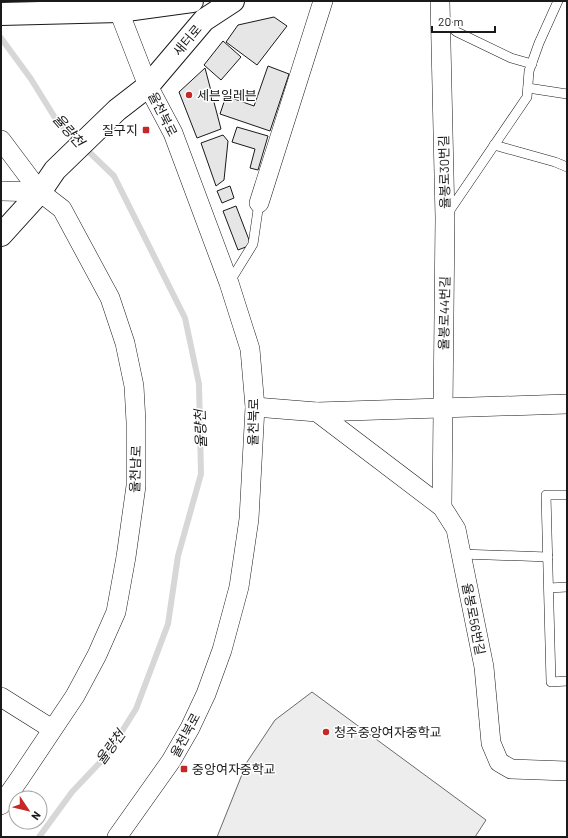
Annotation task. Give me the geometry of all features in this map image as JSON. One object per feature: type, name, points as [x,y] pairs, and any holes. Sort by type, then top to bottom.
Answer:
[{"type":"street","points":[[1,14],[78,12],[117,6],[192,1]]},
{"type":"street","name":"새터로","points":[[1,235],[40,192],[55,170],[117,110],[148,86],[204,20],[233,1]]},
{"type":"street","points":[[259,203],[323,1]]},
{"type":"street","name":"율천북로","points":[[117,6],[148,86],[173,134],[229,283],[250,349],[255,407],[248,519],[239,587],[222,650],[206,694],[190,728],[171,761],[117,837]]},
{"type":"street","name":"율봉로30번길","points":[[440,10],[445,218]]},
{"type":"street","name":"율천남로","points":[[1,140],[40,192],[62,209],[110,298],[125,343],[134,386],[136,422],[136,486],[126,557],[116,612],[97,655],[75,696],[1,805]]},
{"type":"street","points":[[1,191],[40,192]]},
{"type":"street","name":"율봉로44번길","points":[[443,408],[445,218]]},
{"type":"street","points":[[255,407],[317,412],[567,404]]},
{"type":"street","points":[[442,507],[443,408]]},
{"type":"street","points":[[317,412],[442,507]]},
{"type":"street","name":"율봉로56번길","points":[[442,507],[456,529],[484,666],[491,743],[499,762],[511,770],[567,771]]},
{"type":"street","points":[[1,697],[52,729]]},
{"type":"lane","name":"율봉로30번길","points":[[445,218],[527,97],[529,71],[539,43],[558,1]]},
{"type":"lane","name":"율봉로30번길","points":[[440,10],[456,32],[511,58],[532,64]]},
{"type":"lane","points":[[528,88],[567,94]]},
{"type":"lane","points":[[494,145],[555,162],[567,167]]},
{"type":"lane","points":[[229,283],[253,244],[259,203]]},
{"type":"lane","points":[[567,495],[546,495],[551,682],[567,681]]},
{"type":"lane","points":[[461,554],[548,558]]},
{"type":"lane","points":[[549,588],[567,587]]},
{"type":"shaded area","name":"청주중앙여자중학교","points":[[312,692],[486,820],[475,837],[217,837],[247,762],[275,720]]},
{"type":"building","points":[[274,17],[287,26],[257,65],[226,42],[238,25]]},
{"type":"building","points":[[223,41],[241,57],[221,80],[204,65]]},
{"type":"building","points":[[268,66],[289,74],[270,131],[220,114],[226,96],[254,106]]},
{"type":"building","points":[[205,68],[221,129],[197,138],[179,92]]},
{"type":"building","points":[[237,127],[268,136],[258,170],[250,168],[255,149],[232,142]]},
{"type":"building","points":[[223,135],[228,141],[224,180],[216,186],[201,143]]},
{"type":"building","points":[[230,186],[234,198],[222,203],[217,191]]},
{"type":"building","points":[[236,206],[251,245],[238,250],[223,211]]},
{"type":"waterway","name":"율량천","points":[[1,38],[31,79],[57,121],[114,176],[185,318],[199,384],[201,474],[178,556],[168,624],[136,709],[107,755],[72,792],[39,837]]},
{"type":"place","name":"세븐일레븐","points":[[189,95]]},
{"type":"place","name":"질구지","points":[[146,130]]},
{"type":"place","name":"청주중앙여자중학교","points":[[326,732]]},
{"type":"place","name":"중앙여자중학교","points":[[184,769]]}]
